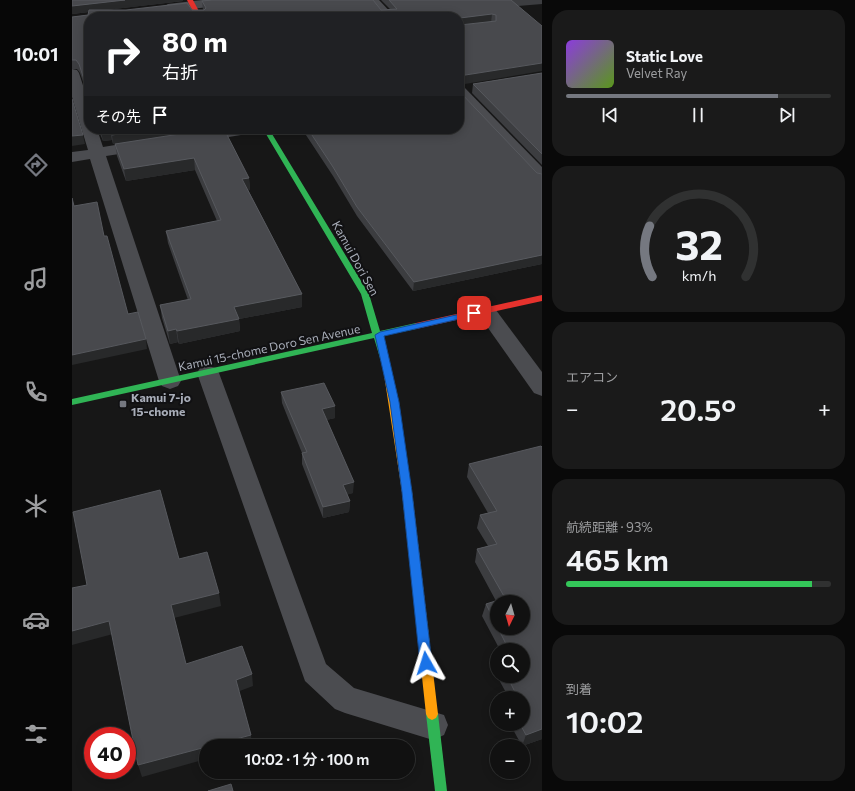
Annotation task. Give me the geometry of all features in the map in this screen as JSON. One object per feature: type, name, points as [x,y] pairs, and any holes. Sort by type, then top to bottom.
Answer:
[{"type":"street","points":[[153,10],[191,2],[232,0]]},
{"type":"street","points":[[372,0],[384,12]]},
{"type":"street","points":[[191,2],[196,12]]},
{"type":"street","points":[[72,73],[84,113]]},
{"type":"street","points":[[464,89],[474,87]]},
{"type":"street","points":[[464,95],[542,177]]},
{"type":"street","points":[[91,134],[170,381]]},
{"type":"street","points":[[72,157],[216,134]]},
{"type":"street","name":"Kamui Dori Sen","points":[[269,134],[364,294],[380,335],[394,402],[406,485],[441,791]]},
{"type":"street","name":"Kamui 15-chome Doro Sen Avenue","points":[[72,402],[542,298]]},
{"type":"street","points":[[486,311],[542,388]]},
{"type":"street","points":[[208,373],[315,672],[345,699],[433,726]]},
{"type":"building","points":[[72,0],[125,0],[72,6]]},
{"type":"building","points":[[212,0],[373,0],[381,10],[397,9],[389,0],[511,0],[542,26],[542,63],[464,75],[464,25],[496,21],[496,15],[492,14],[464,18],[464,12],[89,12],[89,10],[126,10],[187,3],[192,10],[204,10],[206,8],[202,1]]},
{"type":"building","points":[[84,16],[84,80],[79,64],[76,60],[72,60],[72,17]]},
{"type":"building","points":[[542,73],[542,154],[473,84]]},
{"type":"building","points":[[464,96],[537,173],[542,174],[542,255],[414,282],[357,207],[311,134],[464,134]]},
{"type":"building","points":[[72,99],[83,135],[72,136]]},
{"type":"building","points":[[180,134],[227,134],[249,178],[242,179],[302,294],[234,307],[239,319],[177,331],[176,329],[168,331],[160,305],[191,299],[166,231],[221,220],[194,158],[124,169],[115,144]]},
{"type":"building","points":[[72,198],[74,206],[97,202],[104,236],[107,236],[128,314],[138,312],[146,339],[72,355]]},
{"type":"building","points":[[324,383],[335,406],[322,409],[354,482],[343,485],[350,501],[323,507],[302,453],[307,452],[281,392]]},
{"type":"building","points":[[541,446],[542,447],[542,729],[526,735],[524,731],[530,731],[530,691],[514,691],[510,683],[530,683],[530,643],[506,643],[502,635],[530,635],[530,595],[503,595],[477,549],[497,544],[480,515],[497,511],[469,464]]},
{"type":"building","points":[[160,490],[179,559],[207,552],[219,593],[171,605],[186,664],[242,646],[252,674],[236,680],[251,735],[236,739],[199,739],[199,749],[138,765],[136,755],[136,727],[130,727],[109,621],[72,631],[72,588],[87,585],[73,512]]},
{"type":"building","points":[[490,603],[490,612],[486,604]]},
{"type":"building","points":[[231,784],[233,791],[208,791]]},
{"type":"traffic: fast","points":[[269,134],[365,294],[387,368]]},
{"type":"traffic: fast","points":[[72,402],[416,326]]},
{"type":"traffic: fast","points":[[432,714],[441,791]]},
{"type":"traffic: slow","points":[[387,368],[407,492],[432,714]]},
{"type":"traffic: jam","points":[[190,0],[196,12]]},
{"type":"traffic: jam","points":[[416,326],[542,298]]},
{"type":"place","name":"Kamui 7-jo 15-chome","points":[[123,404]]},
{"type":"route","points":[[426,663],[407,492],[394,402],[386,356],[380,335],[474,313]]}]
